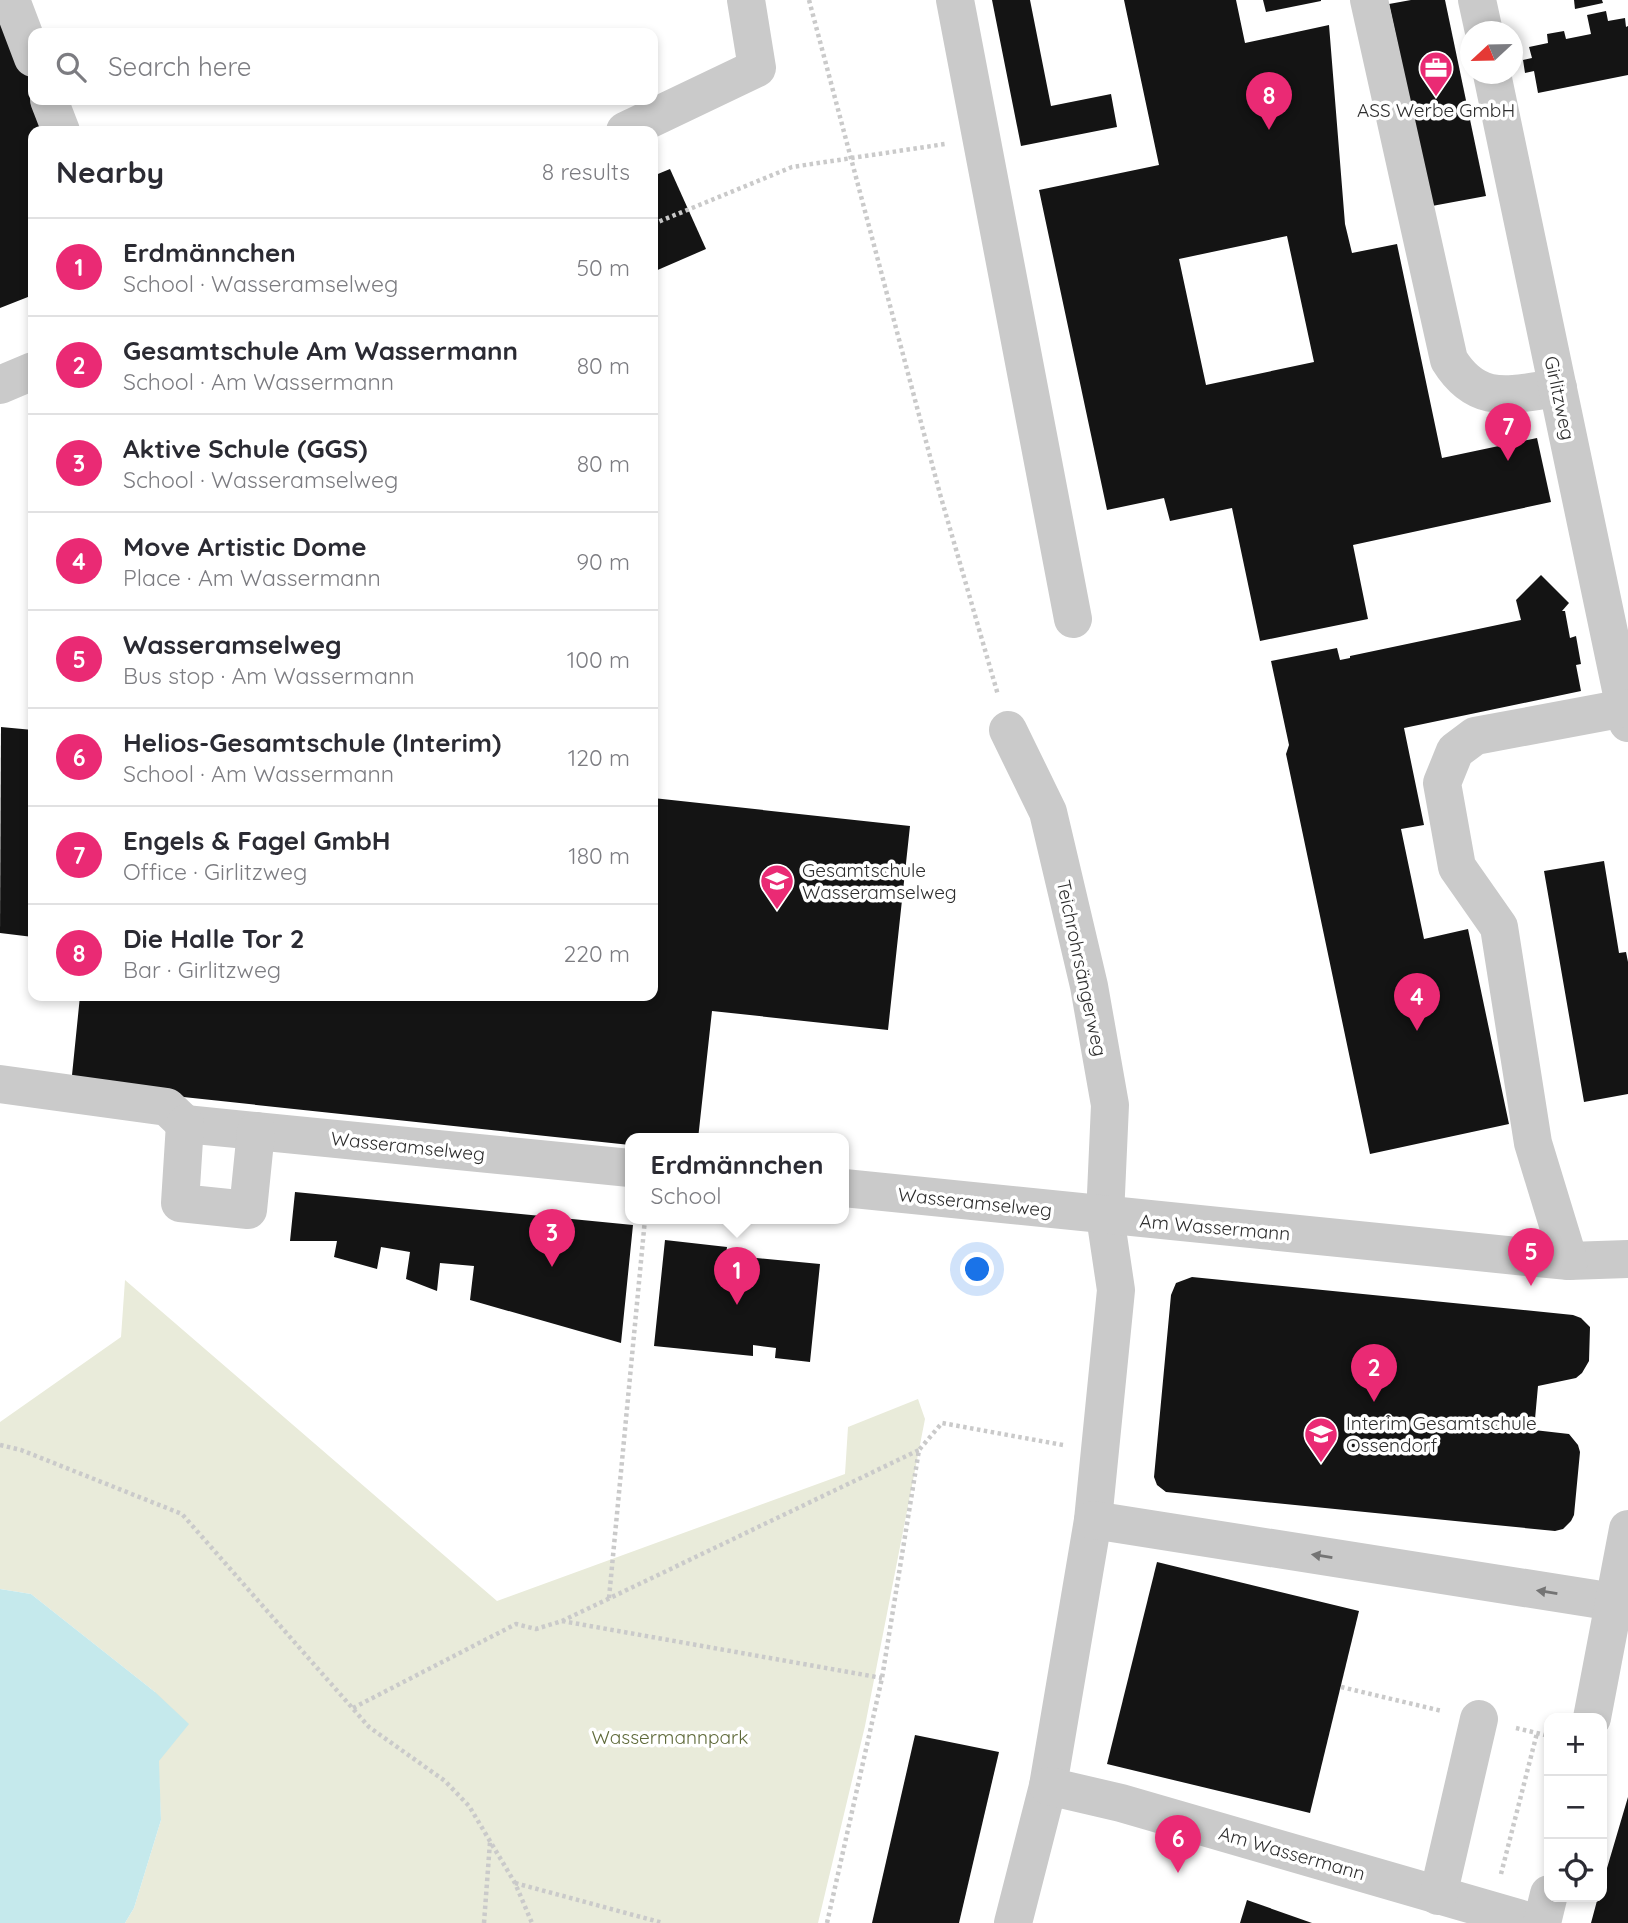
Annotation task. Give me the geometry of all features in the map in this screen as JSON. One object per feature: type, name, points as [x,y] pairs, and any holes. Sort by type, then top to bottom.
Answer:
[{"type":"street","points":[[11,0],[28,45]]},
{"type":"street","points":[[635,126],[757,68],[746,0]]},
{"type":"street","points":[[956,0],[1073,619]]},
{"type":"street","points":[[1369,0],[1449,360],[1460,378],[1479,391],[1508,394],[1558,388]]},
{"type":"street","points":[[1477,0],[1482,21]]},
{"type":"street","name":"Girlitzweg","points":[[1495,84],[1626,715]]},
{"type":"street","points":[[51,105],[59,126]]},
{"type":"street","points":[[0,386],[28,373]]},
{"type":"street","points":[[1569,1261],[1534,1143],[1499,927],[1457,867],[1442,783],[1455,751],[1475,736],[1626,715]]},
{"type":"street","name":"Teichrohrsängerweg","points":[[1008,730],[1048,812],[1089,986],[1110,1105],[1105,1216]]},
{"type":"street","points":[[0,1084],[167,1107],[185,1124],[180,1203],[248,1210],[256,1131]]},
{"type":"street","name":"Wasseramselweg","points":[[185,1124],[625,1168]]},
{"type":"street","name":"Wasseramselweg","points":[[849,1189],[1105,1216]]},
{"type":"street","points":[[1013,1923],[1048,1786],[1093,1520],[1116,1290],[1105,1216]]},
{"type":"street","name":"Am Wassermann","points":[[1105,1216],[1569,1261],[1628,1259]]},
{"type":"street","points":[[1093,1520],[1614,1602]]},
{"type":"street","points":[[1593,1713],[1628,1529]]},
{"type":"street","points":[[1438,1896],[1479,1719]]},
{"type":"street","name":"Am Wassermann","points":[[1048,1786],[1121,1803],[1535,1923]]},
{"type":"street","points":[[1542,1923],[1547,1902]]},
{"type":"path","points":[[809,0],[940,494],[1008,730]]},
{"type":"path","points":[[658,222],[792,167],[980,138]]},
{"type":"path","points":[[609,1598],[645,1224]]},
{"type":"path","points":[[353,1708],[516,1624],[536,1629],[562,1621],[919,1450],[942,1423],[1100,1451]]},
{"type":"path","points":[[0,1445],[21,1450],[182,1514],[369,1727],[445,1781],[469,1806],[515,1883],[532,1923]]},
{"type":"path","points":[[827,1923],[882,1678],[919,1450]]},
{"type":"path","points":[[562,1621],[882,1678]]},
{"type":"path","points":[[1500,1881],[1537,1733]]},
{"type":"path","points":[[484,1923],[490,1841]]},
{"type":"path","points":[[515,1883],[663,1923]]},
{"type":"green space","name":"Wassermannpark","points":[[125,1280],[497,1601],[845,1474],[848,1427],[918,1399],[925,1419],[865,1726],[818,1923],[125,1923],[134,1908],[161,1820],[155,1692],[31,1594],[0,1589],[0,1422],[121,1337]]},
{"type":"water","points":[[0,1589],[31,1594],[155,1692],[189,1724],[159,1761],[161,1820],[134,1908],[125,1923],[0,1923]]},
{"type":"building","points":[[992,0],[1030,0],[1051,106],[1111,94],[1117,127],[1021,146]]},
{"type":"building","points":[[1124,0],[1236,0],[1245,43],[1329,25],[1345,224],[1352,253],[1397,244],[1442,458],[1537,438],[1551,502],[1353,545],[1368,619],[1260,641],[1232,508],[1170,521],[1164,498],[1107,510],[1039,190],[1159,165]],"holes":[[[1287,236],[1314,362],[1206,385],[1179,259]]]},
{"type":"building","points":[[1263,0],[1321,0],[1321,1],[1266,12]]},
{"type":"building","points":[[1411,0],[1445,0],[1460,72],[1460,84],[1463,84],[1486,196],[1432,206],[1389,4]]},
{"type":"building","points":[[1574,0],[1602,0],[1603,3],[1575,9]]},
{"type":"building","points":[[0,4],[28,76],[28,105],[36,105],[47,126],[28,126],[28,297],[0,308]]},
{"type":"building","points":[[1606,11],[1608,21],[1625,18],[1626,27],[1628,26],[1628,75],[1538,93],[1534,71],[1525,73],[1523,60],[1532,58],[1529,47],[1548,43],[1547,34],[1564,31],[1566,39],[1591,34],[1587,15]]},
{"type":"building","points":[[670,169],[706,249],[658,270],[658,174]]},
{"type":"building","points":[[1541,575],[1569,603],[1562,611],[1565,611],[1570,638],[1576,636],[1581,664],[1576,665],[1581,691],[1404,728],[1424,825],[1401,829],[1424,939],[1468,929],[1509,1124],[1370,1154],[1286,754],[1289,745],[1271,661],[1337,648],[1340,660],[1521,620],[1516,600]]},
{"type":"building","points":[[1,727],[28,730],[28,936],[0,933]]},
{"type":"building","name":"Gesamtschule Wasseramselweg","points":[[658,799],[910,826],[888,1030],[712,1011],[699,1133],[625,1133],[625,1144],[71,1085],[79,1001],[658,1001]]},
{"type":"building","points":[[1604,861],[1619,953],[1626,952],[1628,962],[1628,1094],[1584,1102],[1544,871]]},
{"type":"building","points":[[295,1192],[633,1225],[621,1343],[470,1300],[474,1266],[440,1263],[437,1291],[406,1279],[410,1252],[381,1247],[377,1269],[334,1257],[337,1241],[290,1241]]},
{"type":"building","points":[[665,1240],[727,1247],[726,1255],[820,1264],[810,1362],[775,1358],[776,1348],[753,1345],[753,1356],[654,1346]]},
{"type":"building","points":[[1192,1277],[1573,1315],[1581,1318],[1590,1327],[1589,1361],[1576,1378],[1538,1386],[1534,1430],[1569,1434],[1578,1445],[1580,1452],[1574,1515],[1571,1521],[1563,1529],[1555,1531],[1166,1492],[1157,1485],[1154,1477],[1171,1295],[1176,1283]]},
{"type":"building","points":[[1157,1562],[1359,1611],[1310,1813],[1107,1764]]},
{"type":"building","points":[[915,1735],[999,1752],[959,1923],[872,1923]]},
{"type":"building","points":[[1628,1797],[1628,1923],[1591,1923],[1597,1902],[1607,1902],[1607,1868]]},
{"type":"building","points":[[1247,1900],[1312,1923],[1240,1923]]},
{"type":"place","name":"ASS Werbe GmbH","points":[[1436,98]]},
{"type":"place","name":"Die Halle Tor 2","points":[[1269,130]]},
{"type":"place","name":"Engels & Fagel GmbH","points":[[1508,461]]},
{"type":"place","name":"Gesamtschule Wasseramselweg","points":[[777,911]]},
{"type":"place","name":"Move Artistic Dome","points":[[1417,1031]]},
{"type":"place","name":"Aktive Schule (GGS)","points":[[552,1267]]},
{"type":"place","name":"Wasseramselweg","points":[[1531,1286]]},
{"type":"place","name":"Erdmännchen","points":[[737,1305]]},
{"type":"place","name":"Gesamtschule Am Wassermann","points":[[1374,1402]]},
{"type":"place","name":"Interim Gesamtschule Ossendorf","points":[[1321,1464]]},
{"type":"place","name":"Helios-Gesamtschule (Interim)","points":[[1178,1873]]}]
